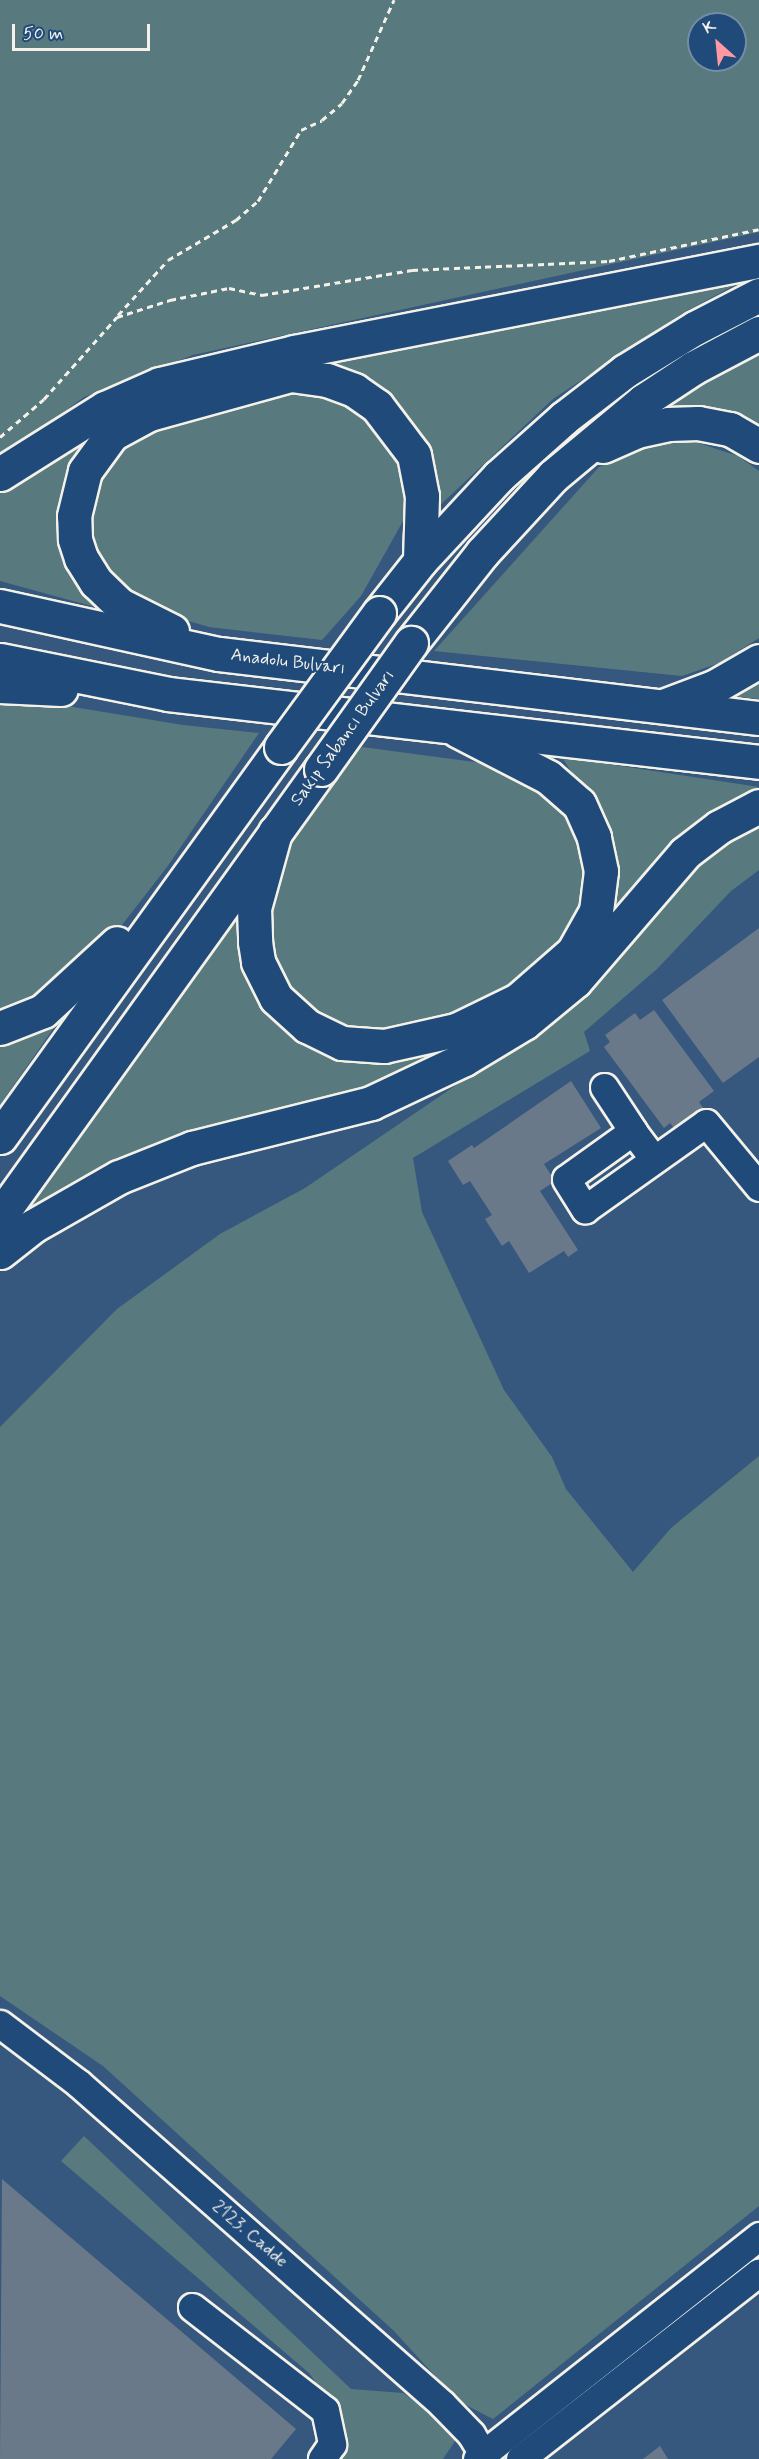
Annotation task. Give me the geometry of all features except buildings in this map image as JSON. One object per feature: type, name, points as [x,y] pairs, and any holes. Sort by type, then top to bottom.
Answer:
[{"type":"main road","points":[[0,474],[105,408],[160,384],[294,352],[759,261]]},
{"type":"main road","points":[[0,1137],[203,852],[420,561],[499,476],[564,418],[625,371],[696,328],[759,295]]},
{"type":"main road","name":"Sakıp Sabancı Bulvarı","points":[[0,1216],[411,643],[482,553],[553,476],[643,401],[693,368],[759,333]]},
{"type":"main road","points":[[219,654],[120,605],[96,582],[81,558],[74,516],[85,471],[112,434],[129,422],[291,375],[327,380],[354,390],[377,406],[414,455],[422,496],[420,561]]},
{"type":"main road","points":[[553,476],[605,445],[668,424],[698,423],[730,429],[759,446]]},
{"type":"main road","name":"Anadolu Bulvarı","points":[[0,606],[219,654],[759,718]]},
{"type":"main road","points":[[0,660],[168,694],[457,730],[759,762]]},
{"type":"main road","points":[[662,706],[714,687],[759,661]]},
{"type":"main road","points":[[0,686],[168,694]]},
{"type":"main road","points":[[275,832],[254,908],[258,962],[276,998],[307,1026],[342,1043],[384,1046],[456,1030],[518,1000],[573,952],[596,911],[601,871],[594,837],[579,804],[548,777],[457,730]]},
{"type":"main road","points":[[0,1252],[33,1226],[119,1177],[192,1148],[370,1104],[464,1059],[524,1023],[575,981],[685,853],[719,827],[759,806]]},
{"type":"main road","points":[[0,1028],[43,1011],[93,970],[203,852]]},
{"type":"street","points":[[604,1087],[653,1158]]},
{"type":"street","points":[[633,1131],[566,1179],[585,1209],[653,1158],[706,1123],[759,1187]]},
{"type":"street","name":"2123. Cadde","points":[[0,2024],[97,2099],[426,2390],[458,2419],[482,2457]]},
{"type":"street","points":[[482,2457],[759,2236]]},
{"type":"street","points":[[520,2459],[759,2272]]},
{"type":"street","points":[[192,2307],[325,2410],[332,2444],[322,2459]]},
{"type":"path","points":[[0,437],[44,399],[168,260],[236,220],[258,201],[301,130],[322,120],[342,103],[358,80],[393,0]]},
{"type":"path","points":[[117,317],[229,288],[262,295],[412,270],[609,261],[759,229]]},
{"type":"green space","points":[[0,0],[759,0],[759,232],[193,355],[84,397],[0,459]]},
{"type":"green space","points":[[759,266],[759,272],[683,313],[553,399],[437,508],[429,501],[429,476],[415,435],[385,391],[340,366],[293,366],[228,376],[152,395],[118,413],[85,450],[70,479],[62,510],[71,565],[106,610],[0,581],[0,481],[124,404],[150,392],[223,373]]},
{"type":"green space","points":[[759,353],[759,433],[657,408],[699,384]]},
{"type":"green space","points":[[268,386],[354,393],[407,471],[407,514],[361,596],[322,640],[209,627],[141,607],[95,552],[91,504],[107,460],[134,430]]},
{"type":"green space","points":[[683,438],[738,456],[759,471],[759,638],[719,663],[682,676],[434,651],[599,467],[657,440]]},
{"type":"green space","points":[[759,677],[759,699],[729,696]]},
{"type":"green space","points":[[0,695],[183,725],[259,733],[167,867],[97,957],[37,1006],[0,1013]]},
{"type":"green space","points":[[362,747],[482,763],[548,787],[586,836],[589,884],[575,930],[495,1001],[391,1035],[333,1025],[295,1002],[274,963],[264,919],[281,852],[324,787]]},
{"type":"green space","points":[[562,757],[759,787],[695,828],[554,985],[426,1070],[1,1229],[245,890],[287,1023],[417,1052],[593,938],[594,809]]},
{"type":"green space","points":[[759,825],[759,870],[731,891],[657,969],[584,1032],[590,1051],[413,1158],[422,1212],[504,1390],[552,1457],[566,1489],[633,1572],[671,1528],[759,1456],[759,2206],[493,2419],[458,2401],[394,2331],[103,2066],[0,1996],[0,1427],[117,1309],[220,1234],[305,1188],[549,1022],[649,924],[715,847]]},
{"type":"green space","points":[[67,1009],[0,1105],[0,1035]]},
{"type":"green space","points":[[84,2136],[351,2389],[403,2393],[461,2432],[443,2459],[333,2459],[335,2410],[309,2373],[61,2161]]}]
